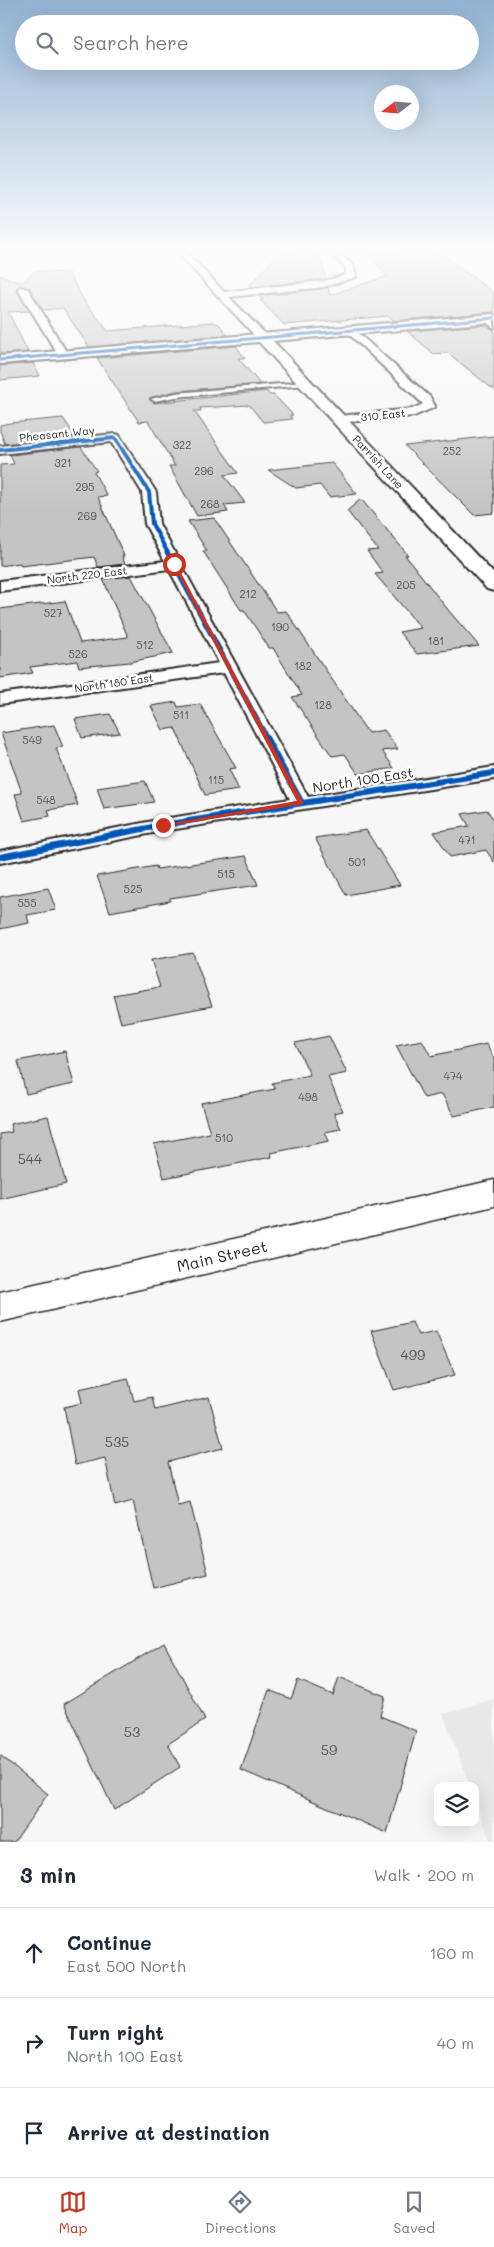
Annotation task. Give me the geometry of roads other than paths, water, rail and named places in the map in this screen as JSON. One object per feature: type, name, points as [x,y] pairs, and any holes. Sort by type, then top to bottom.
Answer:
[{"type":"main road","name":"Main Street","points":[[0,1307],[494,1193]]},
{"type":"street","points":[[53,338],[63,355]]},
{"type":"street","points":[[0,360],[251,338]]},
{"type":"street","name":"Parrish Lane","points":[[263,338],[494,586]]},
{"type":"street","name":"310 East","points":[[338,420],[408,413],[426,408],[429,403],[360,338]]},
{"type":"street","name":"Pheasant Way","points":[[0,450],[116,438],[150,492],[149,508],[152,524],[174,564]]},
{"type":"street","points":[[174,564],[302,802]]},
{"type":"street","name":"North 220 East","points":[[0,586],[174,564]]},
{"type":"street","name":"North 180 East","points":[[0,699],[229,667]]},
{"type":"street","name":"North 100 East","points":[[0,857],[163,825],[494,773]]},
{"type":"lane","points":[[154,399],[176,394],[304,384]]}]
